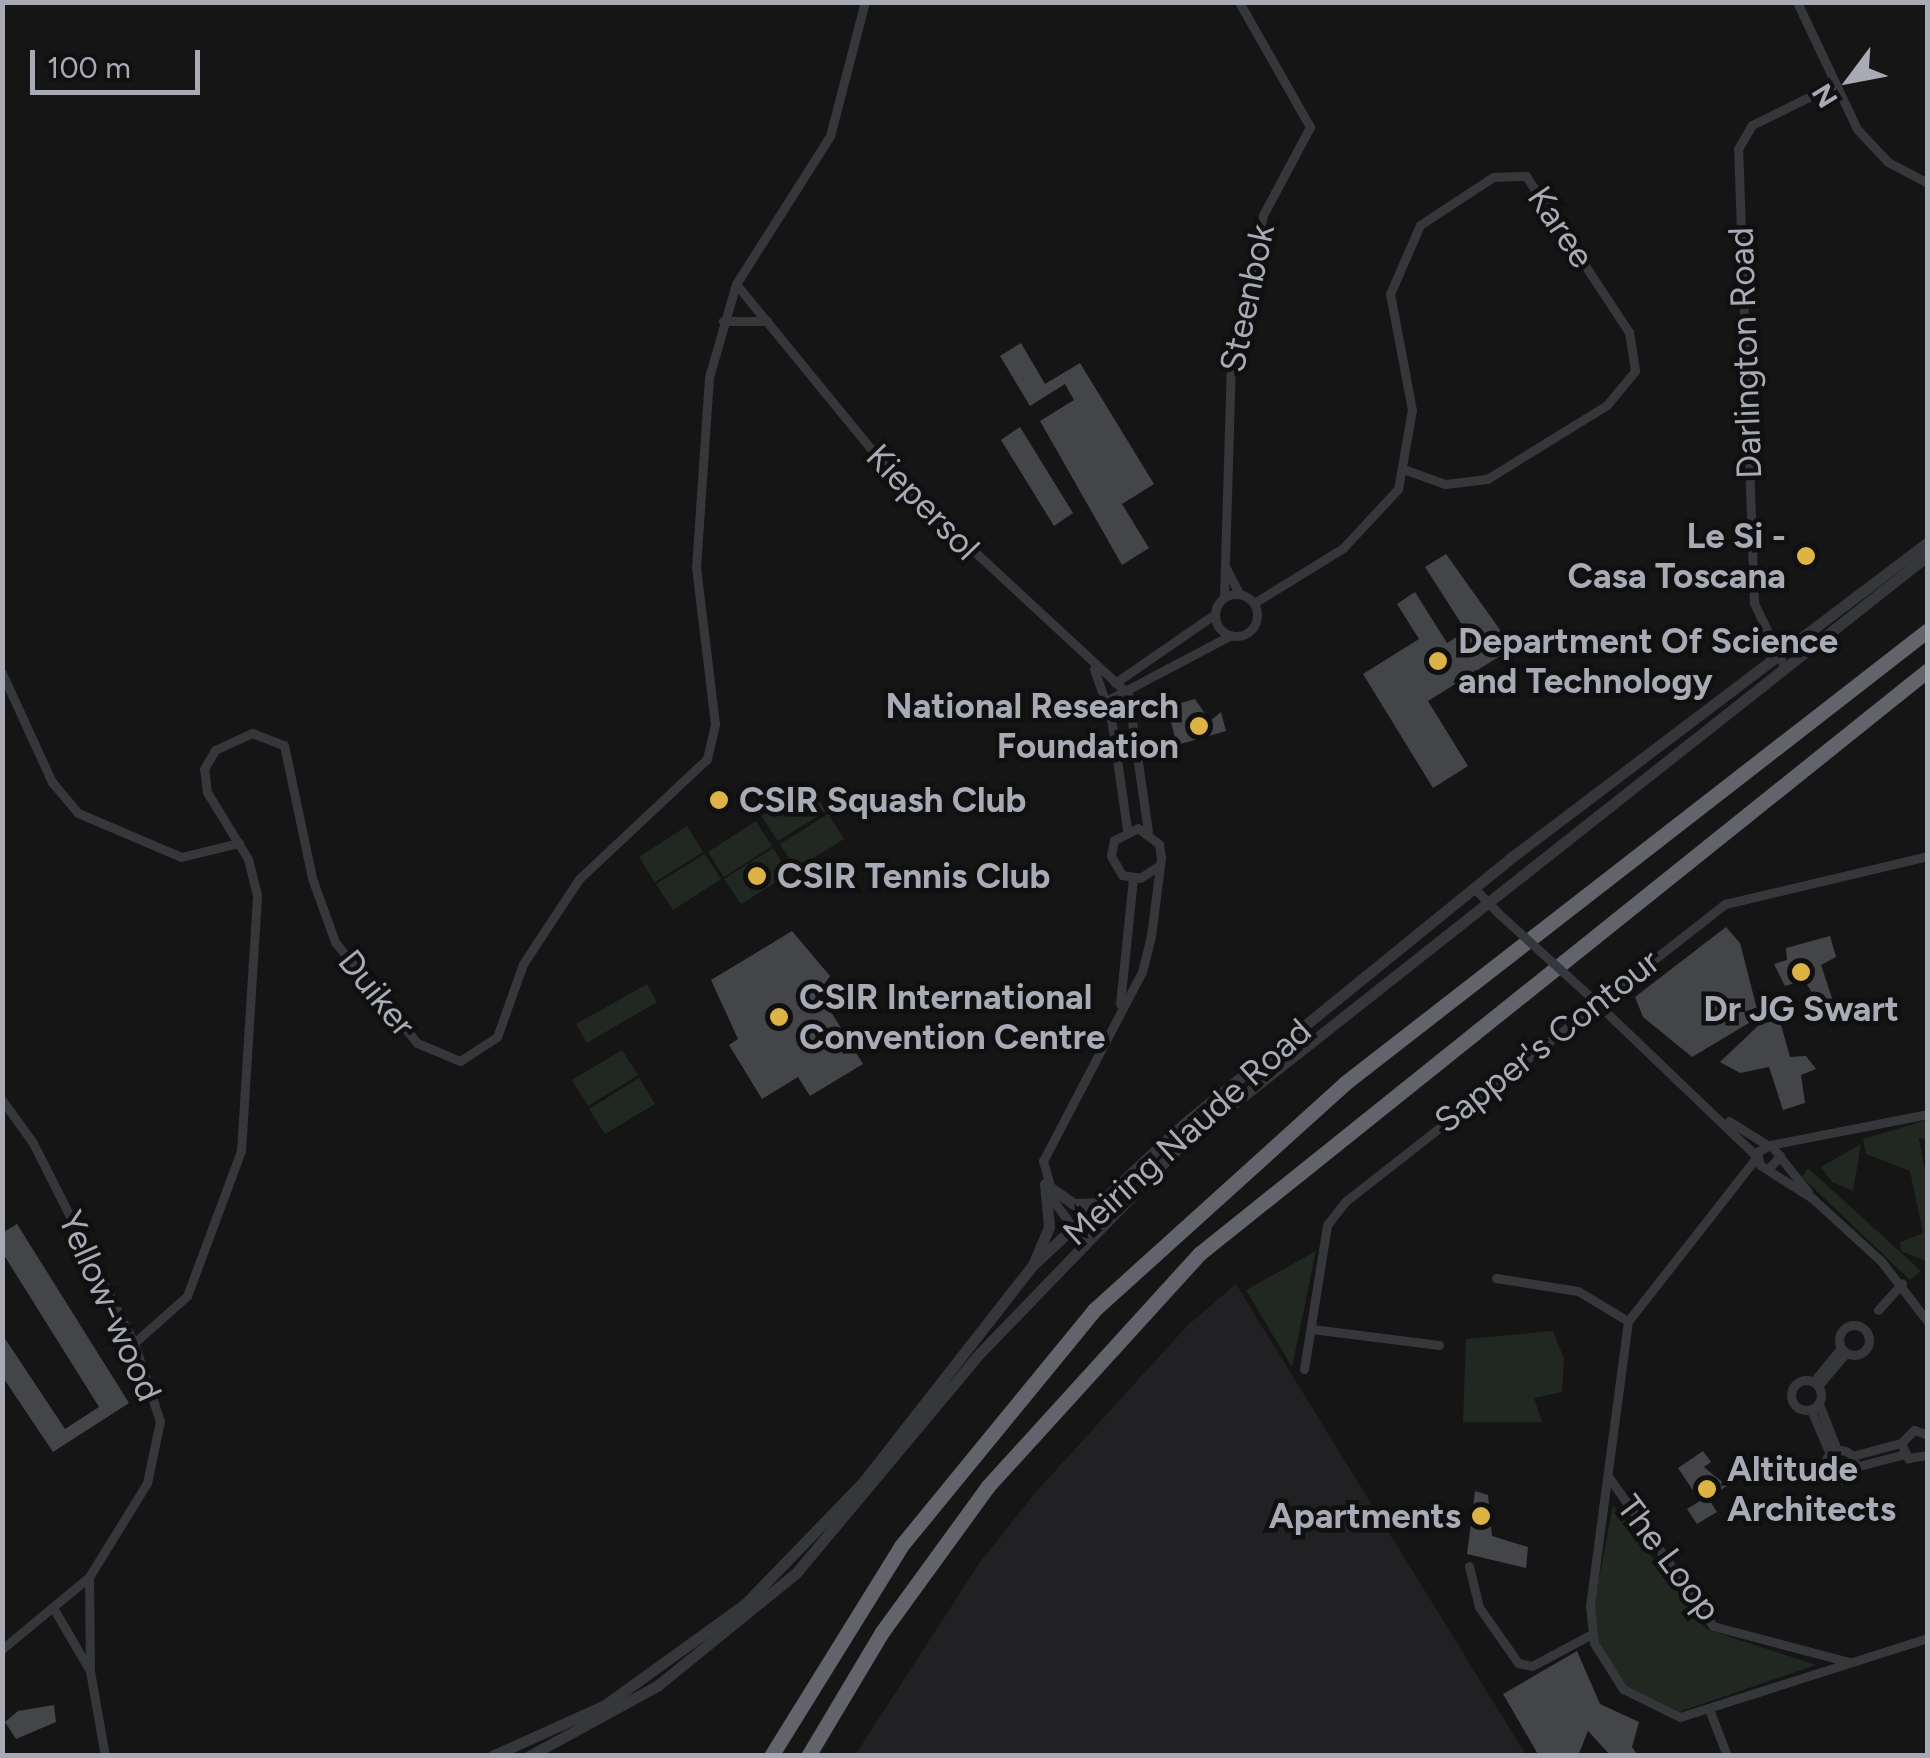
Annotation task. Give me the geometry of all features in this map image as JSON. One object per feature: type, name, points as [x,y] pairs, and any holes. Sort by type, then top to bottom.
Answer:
[{"type":"highway","points":[[771,1756],[902,1546],[1094,1310],[1345,1084],[1928,627]]},
{"type":"highway","points":[[808,1756],[882,1632],[1000,1471],[1199,1254],[1928,670]]},
{"type":"street","points":[[736,284],[830,136],[865,2]]},
{"type":"street","name":"Steenbok","points":[[1223,564],[1228,390],[1244,292],[1263,215],[1310,127],[1239,2]]},
{"type":"street","points":[[1796,2],[1833,85],[1876,152],[1928,183]]},
{"type":"street","name":"Darlington Road","points":[[1782,663],[1754,603],[1738,148],[1752,125],[1833,85]]},
{"type":"street","name":"Karee","points":[[1254,603],[1367,528],[1404,468],[1412,410],[1390,294],[1401,262],[1428,216],[1502,173],[1526,176],[1629,332],[1635,372],[1607,405],[1487,480],[1444,484],[1404,468]]},
{"type":"street","name":"Duiker","points":[[134,1343],[187,1296],[241,1151],[258,915],[239,842],[207,792],[204,769],[230,739],[265,733],[292,758],[317,897],[353,971],[428,1051],[460,1062],[489,1048],[523,964],[560,903],[710,750],[715,724],[696,568],[709,378],[736,284]]},
{"type":"street","name":"Kiepersol","points":[[736,284],[895,478],[1093,666]]},
{"type":"street","points":[[723,322],[770,322]]},
{"type":"street","name":"Meiring Naude Road","points":[[529,1756],[657,1686],[749,1617],[834,1533],[1083,1241],[1180,1146],[1488,902],[1928,542]]},
{"type":"street","name":"Meiring Naude Road","points":[[492,1756],[605,1706],[745,1604],[864,1482],[1033,1265],[1186,1122],[1474,888],[1928,555]]},
{"type":"street","points":[[1106,701],[1128,694],[1254,625],[1254,603],[1240,594],[1223,564]]},
{"type":"street","points":[[1103,688],[1118,682],[1215,614],[1224,597],[1223,564]]},
{"type":"street","points":[[1224,597],[1240,594]]},
{"type":"street","points":[[1215,614],[1231,635]]},
{"type":"street","points":[[1033,1265],[1048,1227],[1048,1144],[1142,972],[1151,936],[1161,848],[1148,831],[1128,694],[1118,682],[1093,666]]},
{"type":"street","points":[[1093,666],[1106,701],[1127,830],[1111,856],[1133,878],[1132,934],[1119,1009]]},
{"type":"street","points":[[2,673],[52,782],[78,813],[181,857],[239,842]]},
{"type":"street","points":[[1127,830],[1148,831]]},
{"type":"street","name":"Sapper's Contour","points":[[1304,1369],[1336,1209],[1596,1002],[1738,898],[1928,856]]},
{"type":"street","points":[[1133,878],[1157,867]]},
{"type":"street","points":[[1474,888],[1722,1117],[1767,1168],[1812,1198]]},
{"type":"street","points":[[1132,934],[1151,936]]},
{"type":"street","name":"Yellow-wood","points":[[2,1100],[34,1143],[134,1343],[158,1405],[157,1453],[89,1577],[55,1612],[2,1649]]},
{"type":"street","points":[[1496,1278],[1578,1291],[1628,1321],[1738,1189],[1756,1157],[1769,1145],[1928,1114]]},
{"type":"street","points":[[1722,1117],[1769,1145],[1812,1198],[1902,1283],[1928,1322]]},
{"type":"street","points":[[1738,1189],[1808,1138]]},
{"type":"street","points":[[1045,1184],[1074,1204],[1100,1202]]},
{"type":"street","points":[[1045,1184],[1083,1241]]},
{"type":"street","points":[[1902,1283],[1862,1328],[1842,1331],[1843,1350],[1816,1384],[1815,1407],[1834,1452],[1832,1478],[1844,1480],[1854,1462],[1902,1443],[1914,1430],[1928,1435]]},
{"type":"street","points":[[1915,1300],[1928,1294]]},
{"type":"street","name":"The Loop","points":[[1592,1634],[1607,1475],[1628,1321]]},
{"type":"street","points":[[1843,1350],[1866,1349],[1862,1328]]},
{"type":"street","points":[[1312,1329],[1439,1345]]},
{"type":"street","points":[[1815,1407],[1797,1407],[1791,1394],[1798,1382],[1816,1384]]},
{"type":"street","points":[[1902,1443],[1904,1454]]},
{"type":"street","points":[[1834,1452],[1854,1462],[1904,1454],[1928,1455]]},
{"type":"street","name":"The Loop","points":[[1607,1475],[1712,1625],[1852,1662]]},
{"type":"street","points":[[1469,1566],[1480,1607],[1518,1662],[1532,1666],[1592,1634],[1610,1674],[1634,1698],[1670,1716],[1709,1709],[1928,1638]]},
{"type":"street","points":[[89,1577],[90,1671],[106,1756]]},
{"type":"street","points":[[55,1612],[90,1671]]},
{"type":"street","points":[[1709,1709],[1728,1756]]},
{"type":"shaded area","name":"CSIR Tennis Club","points":[[810,786],[826,811],[778,841],[761,816]]},
{"type":"shaded area","name":"CSIR Tennis Club","points":[[828,814],[844,839],[796,869],[780,844]]},
{"type":"shaded area","name":"CSIR Tennis Club","points":[[756,821],[772,846],[724,877],[708,852]]},
{"type":"shaded area","name":"CSIR Tennis Club","points":[[687,826],[703,852],[655,882],[639,857]]},
{"type":"shaded area","name":"CSIR Tennis Club","points":[[773,848],[789,874],[741,904],[724,879]]},
{"type":"shaded area","name":"CSIR Tennis Club","points":[[705,854],[721,879],[673,910],[656,884]]},
{"type":"shaded area","points":[[647,984],[657,1002],[587,1043],[576,1024]]},
{"type":"shaded area","points":[[622,1050],[638,1075],[588,1106],[572,1080]]},
{"type":"shaded area","points":[[639,1078],[655,1104],[605,1134],[589,1109]]},
{"type":"shaded area","points":[[1927,1120],[1927,1139],[1919,1138],[1927,1183],[1926,1261],[1901,1251],[1900,1242],[1923,1233],[1910,1171],[1866,1154],[1863,1139]]},
{"type":"shaded area","points":[[1861,1144],[1853,1191],[1832,1182],[1821,1167]]},
{"type":"shaded area","points":[[1808,1168],[1921,1271],[1910,1280],[1802,1177]]},
{"type":"shaded area","points":[[1316,1251],[1292,1367],[1246,1290]]},
{"type":"shaded area","points":[[1236,1284],[1526,1755],[855,1755],[980,1562],[1035,1493],[1187,1326]]},
{"type":"shaded area","points":[[1553,1331],[1564,1359],[1562,1392],[1534,1398],[1542,1422],[1463,1422],[1466,1339]]},
{"type":"shaded area","points":[[1613,1505],[1706,1629],[1816,1665],[1679,1712],[1625,1685],[1597,1640],[1594,1604]]},
{"type":"building","points":[[1021,343],[1045,384],[1080,363],[1154,484],[1122,504],[1149,548],[1122,565],[1040,421],[1074,400],[1065,384],[1030,406],[1000,356]]},
{"type":"building","points":[[1020,427],[1073,513],[1054,526],[1001,440]]},
{"type":"building","name":"Department Of Science and Technology","points":[[1446,554],[1513,648],[1428,701],[1468,766],[1433,788],[1363,674],[1419,639],[1397,604],[1415,592],[1447,643],[1466,631],[1425,567]]},
{"type":"building","name":"National Research Foundation","points":[[1195,699],[1210,721],[1221,712],[1226,731],[1177,745],[1167,707]]},
{"type":"building","points":[[1726,927],[1740,943],[1759,1017],[1692,1057],[1643,1017],[1635,997]]},
{"type":"building","name":"CSIR International Convention Centre","points":[[792,931],[830,976],[819,992],[863,1064],[810,1096],[798,1077],[762,1099],[729,1045],[738,1039],[711,980]]},
{"type":"building","name":"Dr JG Swart","points":[[1830,936],[1836,957],[1821,965],[1833,1001],[1818,1002],[1804,980],[1785,986],[1774,964],[1787,960],[1786,948]]},
{"type":"building","points":[[1780,1021],[1790,1057],[1806,1056],[1816,1069],[1801,1075],[1805,1103],[1783,1110],[1769,1067],[1740,1073],[1720,1062],[1761,1023]]},
{"type":"building","points":[[17,1224],[129,1403],[53,1452],[2,1376],[2,1334],[65,1429],[99,1407],[2,1252],[2,1233]]},
{"type":"building","name":"Altitude Architects","points":[[1703,1451],[1711,1462],[1704,1467],[1727,1486],[1708,1498],[1717,1512],[1697,1524],[1687,1509],[1700,1501],[1678,1468]]},
{"type":"building","name":"Apartments","points":[[1475,1491],[1488,1495],[1492,1536],[1528,1547],[1526,1568],[1467,1554]]},
{"type":"building","points":[[1577,1651],[1600,1704],[1639,1722],[1632,1747],[1638,1756],[1611,1756],[1588,1731],[1578,1756],[1539,1756],[1503,1694]]},
{"type":"building","points":[[54,1705],[56,1722],[16,1739],[5,1722],[18,1711]]},
{"type":"place","name":"Le Si - Casa Toscana","points":[[1806,556]]},
{"type":"place","name":"Department Of Science and Technology","points":[[1438,661]]},
{"type":"place","name":"National Research Foundation","points":[[1199,726]]},
{"type":"place","name":"CSIR Squash Club","points":[[719,800]]},
{"type":"place","name":"CSIR Tennis Club","points":[[757,876]]},
{"type":"place","name":"Dr JG Swart","points":[[1801,972]]},
{"type":"place","name":"CSIR International Convention Centre","points":[[779,1017]]},
{"type":"place","name":"Altitude Architects","points":[[1707,1489]]},
{"type":"place","name":"Apartments","points":[[1481,1516]]}]
